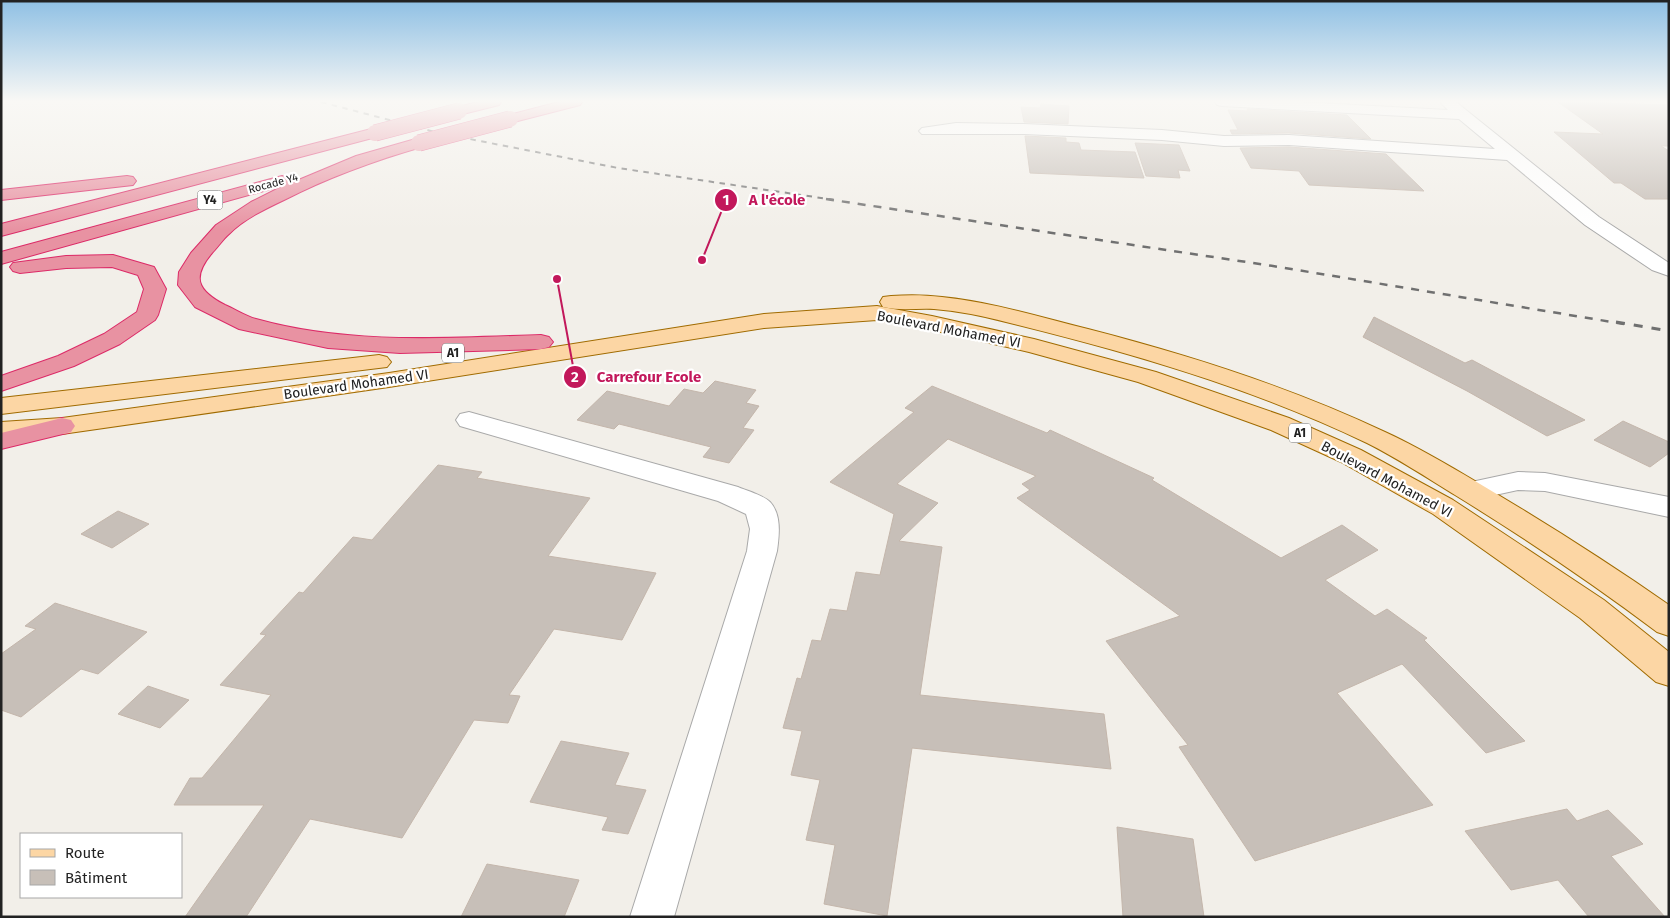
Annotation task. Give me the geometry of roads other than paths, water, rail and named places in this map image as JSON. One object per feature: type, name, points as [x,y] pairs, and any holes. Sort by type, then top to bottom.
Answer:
[{"type":"highway","points":[[1,195],[93,186],[174,174],[326,145]]},
{"type":"highway","name":"Rocade Y4","points":[[1,230],[327,145]]},
{"type":"highway","name":"Rocade Y4","points":[[1,258],[412,145]]},
{"type":"highway","points":[[379,154],[308,181],[257,206],[230,225],[198,256],[189,272],[189,285],[203,302],[247,324],[328,341],[400,346],[541,342]]},
{"type":"highway","points":[[1,269],[66,262],[113,261],[147,271],[155,289],[147,315],[112,339],[66,361],[1,384]]},
{"type":"highway","points":[[1,440],[62,426]]},
{"type":"main road","name":"Boulevard Mohamed VI","points":[[1,406],[541,342],[805,305],[856,302],[942,303],[1098,338],[1171,359],[1242,382],[1378,438],[1472,491],[1606,576],[1669,623]]},
{"type":"main road","name":"Boulevard Mohamed VI","points":[[1,430],[62,426],[389,380],[764,321],[877,313],[932,323],[1034,346],[1147,377],[1280,424],[1342,452],[1443,507],[1592,609],[1669,672]]},
{"type":"street","points":[[1365,145],[1512,154]]},
{"type":"street","points":[[1500,145],[1592,221],[1659,266],[1669,270]]},
{"type":"street","points":[[469,420],[728,494],[759,508],[765,529],[762,551],[652,917]]},
{"type":"street","points":[[1472,491],[1518,481],[1545,482],[1669,507]]},
{"type":"railway","points":[[500,145],[618,168],[835,200]]},
{"type":"railway","points":[[826,199],[1273,266],[1624,324]]},
{"type":"railway","points":[[1616,322],[1669,331]]},
{"type":"place","name":"A l'école","points":[[702,260]]},
{"type":"place","name":"Carrefour Ecole","points":[[557,279]]}]
